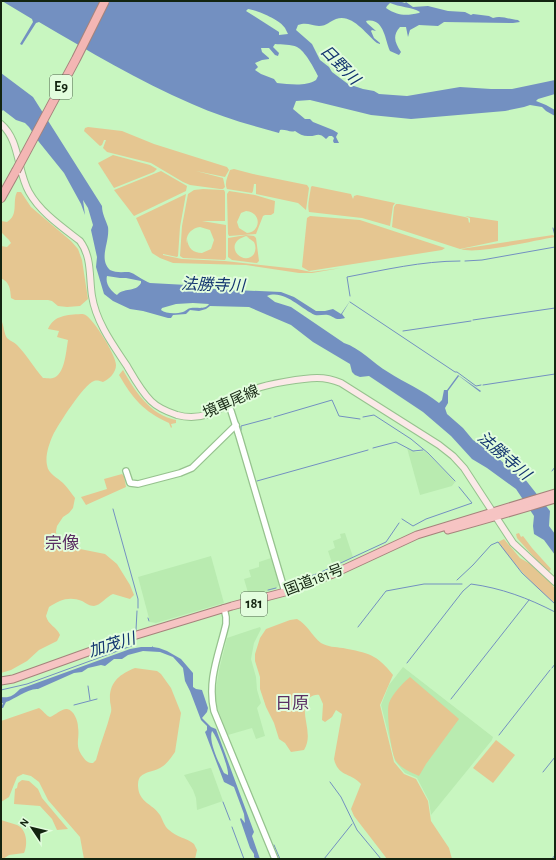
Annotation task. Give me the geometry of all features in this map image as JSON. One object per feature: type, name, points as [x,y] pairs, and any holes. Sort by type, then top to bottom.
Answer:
[{"type":"highway","name":"E9","points":[[1,198],[104,1]]},
{"type":"highway","name":"E9","points":[[1,192],[16,168]]},
{"type":"highway","name":"国道181号","points":[[1,685],[20,681],[88,656],[224,610],[303,590],[425,537],[554,496]]},
{"type":"highway","name":"国道181号","points":[[1,682],[130,637],[285,592],[333,574],[417,535],[494,514]]},
{"type":"main road","name":"境車尾線","points":[[1,124],[6,128],[11,138],[16,168],[38,205],[84,246],[89,264],[92,296],[97,315],[140,389],[148,398],[162,409],[184,417],[194,417],[209,415],[264,386],[318,378],[337,382],[364,397],[454,456],[464,468],[513,543],[555,582]]},
{"type":"street","points":[[228,405],[236,425],[285,592]]},
{"type":"street","points":[[126,471],[130,482],[138,484],[187,470],[197,464],[236,425]]},
{"type":"street","points":[[224,610],[226,624],[212,680],[212,702],[214,711],[275,859]]},
{"type":"shaded area","points":[[88,127],[122,131],[154,144],[227,167],[229,170],[225,177],[196,171],[223,178],[225,187],[220,189],[190,185],[151,163],[107,152],[103,148],[106,140],[104,140],[100,146],[84,131],[85,128]]},
{"type":"shaded area","points":[[113,155],[150,165],[157,169],[154,172],[114,188],[98,163]]},
{"type":"shaded area","points":[[234,169],[307,185],[309,188],[306,210],[298,203],[256,194],[256,184],[254,184],[252,193],[227,189],[227,177],[230,170]]},
{"type":"shaded area","points":[[161,171],[187,186],[186,191],[134,216],[114,190]]},
{"type":"shaded area","points":[[312,186],[351,194],[353,199],[354,196],[357,195],[395,203],[393,206],[390,226],[362,218],[309,212],[308,203]]},
{"type":"shaded area","points":[[203,189],[224,190],[225,221],[202,221],[226,225],[225,260],[183,258],[180,256],[182,226],[188,194],[194,190]],"holes":[[[200,227],[210,230],[214,240],[211,249],[202,253],[196,252],[192,249],[188,245],[187,238],[189,233]]]},
{"type":"shaded area","points":[[229,191],[255,195],[275,201],[274,213],[263,216],[256,234],[229,236],[227,194]],"holes":[[[246,211],[255,215],[258,222],[255,229],[252,232],[247,233],[239,228],[237,222],[241,213]]]},
{"type":"shaded area","points":[[17,192],[21,192],[31,207],[71,241],[78,249],[82,260],[88,299],[80,306],[58,306],[52,301],[48,300],[15,300],[11,298],[9,286],[1,278],[1,246],[7,247],[11,243],[1,232],[1,221],[7,222],[13,216]]},
{"type":"shaded area","points":[[186,194],[180,227],[178,256],[163,255],[182,259],[225,261],[311,272],[341,268],[312,273],[299,273],[246,265],[173,263],[160,258],[152,253],[136,218]]},
{"type":"shaded area","points":[[396,204],[465,217],[468,218],[469,223],[470,218],[465,216],[498,221],[498,241],[460,249],[392,227],[394,207]]},
{"type":"shaded area","points":[[310,216],[360,220],[445,248],[442,250],[309,271],[302,267],[307,218]]},
{"type":"shaded area","points":[[246,235],[254,236],[256,238],[259,261],[257,263],[232,260],[228,257],[228,238]],"holes":[[[246,236],[250,238],[247,237],[254,242],[254,254],[246,258],[238,255],[235,244],[239,239]]]},
{"type":"shaded area","points":[[553,235],[555,237],[492,249],[461,249]]},
{"type":"shaded area","points":[[84,314],[91,319],[100,332],[113,354],[116,368],[108,379],[103,382],[94,381],[84,389],[60,423],[49,446],[47,461],[49,471],[65,485],[75,498],[73,508],[63,517],[57,526],[57,544],[63,548],[75,548],[105,554],[117,564],[130,585],[134,595],[130,599],[113,594],[94,606],[82,601],[69,599],[49,607],[46,616],[60,635],[57,641],[39,650],[27,661],[11,670],[1,673],[1,320],[7,338],[21,349],[43,378],[53,378],[57,376],[62,368],[66,356],[68,340],[57,337],[59,331],[48,329],[57,318],[66,315]]},
{"type":"shaded area","points":[[123,370],[138,394],[151,408],[158,413],[176,420],[176,423],[171,424],[171,428],[169,423],[145,409],[134,398],[119,375]]},
{"type":"shaded area","points":[[407,448],[416,452],[424,451],[428,454],[455,482],[452,486],[420,495]]},
{"type":"shaded area","points":[[122,474],[124,476],[126,487],[86,505],[81,497],[107,489],[104,479]]},
{"type":"shaded area","points":[[345,533],[353,557],[333,566],[328,551],[335,548],[333,541],[341,538],[340,534]]},
{"type":"shaded area","points":[[519,533],[551,569],[548,573],[517,538],[516,534]]},
{"type":"shaded area","points":[[504,539],[520,558],[532,565],[551,583],[555,589],[555,603],[524,574],[498,542]]},
{"type":"shaded area","points":[[211,556],[224,603],[156,623],[150,622],[138,577]]},
{"type":"shaded area","points":[[271,558],[279,585],[276,589],[249,596],[244,579],[251,577],[249,570],[259,567],[259,562]]},
{"type":"shaded area","points":[[297,619],[304,624],[321,643],[366,653],[382,663],[393,675],[380,705],[394,762],[404,774],[416,779],[428,801],[431,821],[449,848],[452,859],[387,859],[354,816],[351,809],[361,784],[354,778],[342,772],[336,765],[334,759],[342,714],[336,710],[332,717],[325,722],[322,720],[323,704],[319,695],[310,697],[305,705],[308,739],[304,750],[291,752],[285,743],[279,739],[260,689],[260,677],[255,661],[255,654],[260,638],[266,629]]},
{"type":"shaded area","points":[[260,627],[261,629],[254,643],[251,659],[261,703],[257,708],[265,736],[256,739],[252,728],[228,735],[217,707],[215,695],[219,670],[227,638]]},
{"type":"shaded area","points":[[403,667],[493,737],[431,815],[429,801],[417,778],[405,773],[395,761],[381,705],[389,685]]},
{"type":"shaded area","points":[[135,668],[157,671],[161,674],[171,688],[181,713],[175,752],[162,767],[140,777],[138,783],[139,792],[143,799],[157,811],[167,828],[194,844],[197,850],[195,859],[84,859],[80,837],[48,800],[39,782],[31,776],[23,774],[17,777],[9,797],[1,802],[1,721],[39,708],[50,717],[63,710],[67,709],[72,711],[77,722],[78,746],[80,753],[86,761],[93,763],[96,760],[111,712],[111,688],[120,676]]},
{"type":"shaded area","points":[[410,677],[459,719],[419,776],[409,772],[396,761],[392,750],[389,723],[389,703],[395,692]]},
{"type":"shaded area","points":[[496,740],[515,755],[493,783],[473,768]]},
{"type":"shaded area","points":[[211,768],[223,801],[197,810],[196,798],[184,775]]},
{"type":"shaded area","points":[[22,780],[29,781],[38,789],[42,798],[68,829],[57,830],[52,819],[40,806],[14,804],[15,789],[17,788],[18,783]]},
{"type":"shaded area","points":[[1,820],[17,825],[23,830],[26,838],[24,853],[9,855],[1,859]]},
{"type":"water","points":[[2,1],[399,1],[406,2],[413,7],[428,6],[448,11],[465,12],[471,15],[473,14],[493,18],[500,17],[518,20],[520,22],[444,22],[438,26],[419,25],[410,30],[408,37],[406,27],[400,27],[395,36],[397,46],[401,52],[399,55],[390,51],[383,30],[377,22],[366,21],[376,31],[371,31],[374,38],[380,44],[377,43],[358,25],[348,19],[342,18],[336,19],[322,26],[301,24],[298,25],[296,30],[312,44],[320,60],[329,67],[332,72],[348,84],[363,89],[374,91],[379,94],[407,96],[460,87],[512,89],[555,80],[555,94],[536,101],[555,110],[555,116],[542,107],[530,105],[505,111],[411,119],[371,115],[310,100],[296,101],[293,109],[305,119],[310,119],[313,122],[338,133],[336,137],[339,143],[334,143],[334,138],[332,136],[329,136],[326,139],[321,135],[306,136],[295,131],[291,132],[280,130],[279,133],[223,116],[152,86],[39,22],[36,23],[22,45],[20,44],[33,22],[32,19]],"holes":[[[390,3],[413,9],[420,12],[410,15],[398,14],[386,8]],[[248,9],[252,10],[273,19],[282,25],[288,34],[279,35],[279,32],[246,11]],[[275,44],[295,46],[300,49],[309,60],[318,76],[316,80],[307,84],[277,83],[274,79],[255,70],[258,67],[255,63],[269,59],[262,52],[261,48],[269,48],[275,55],[278,56],[279,53],[273,47]]]},
{"type":"water","points":[[1,73],[33,97],[102,206],[103,214],[108,227],[105,261],[110,270],[117,272],[129,272],[150,283],[206,286],[213,289],[281,292],[294,297],[316,311],[333,309],[341,314],[350,301],[342,314],[345,318],[339,319],[328,315],[315,315],[286,297],[280,295],[267,296],[275,302],[291,307],[344,343],[361,352],[388,372],[427,394],[439,403],[442,400],[444,390],[447,390],[458,375],[481,391],[480,392],[459,376],[448,391],[448,403],[445,408],[447,414],[463,428],[473,440],[494,454],[514,473],[521,474],[550,511],[549,526],[555,534],[555,555],[544,540],[534,534],[534,516],[516,489],[472,459],[451,436],[423,412],[369,376],[360,377],[355,375],[352,372],[350,364],[313,342],[291,325],[249,307],[210,306],[199,311],[190,310],[186,314],[173,315],[171,318],[168,318],[130,309],[113,301],[104,294],[96,267],[97,257],[91,230],[93,225],[88,208],[83,200],[85,215],[81,204],[64,173],[29,127],[25,123],[16,120],[3,110],[1,112]],"holes":[[[107,276],[141,281],[141,283],[136,288],[123,291],[117,295],[109,287]],[[176,304],[209,304],[203,308],[190,308],[183,312],[177,313],[168,313],[161,310],[162,308]]]},
{"type":"water","points":[[153,646],[167,651],[181,659],[193,673],[193,687],[202,690],[208,708],[207,712],[202,718],[211,727],[216,729],[254,832],[252,836],[260,859],[256,859],[254,857],[254,854],[250,848],[240,819],[241,818],[245,823],[244,814],[234,787],[224,782],[205,732],[207,730],[207,726],[201,720],[185,681],[183,668],[173,657],[160,652],[143,651],[128,655],[122,659],[114,659],[105,666],[101,665],[88,668],[82,672],[74,673],[38,689],[26,692],[6,702],[3,708],[1,708],[3,703],[1,703],[1,697],[11,696],[20,689],[130,649]],"holes":[[[212,731],[225,759],[228,775],[224,773],[219,764],[211,740]]]},
{"type":"waterway","points":[[553,228],[555,236]]},
{"type":"waterway","points":[[465,261],[482,260],[555,247]]},
{"type":"waterway","points":[[350,296],[347,277],[417,264],[460,261]]},
{"type":"waterway","points":[[350,302],[476,386],[481,385]]},
{"type":"waterway","points":[[473,320],[555,308]]},
{"type":"waterway","points":[[403,331],[471,321]]},
{"type":"waterway","points":[[483,385],[555,374]]},
{"type":"waterway","points":[[274,417],[332,400],[339,416],[360,419]]},
{"type":"waterway","points":[[363,417],[374,415],[411,439],[428,453],[455,481]]},
{"type":"waterway","points":[[241,430],[241,426],[271,418]]},
{"type":"waterway","points":[[373,448],[396,442],[413,451],[423,450]]},
{"type":"waterway","points":[[257,481],[368,450]]},
{"type":"waterway","points":[[552,471],[555,467]]},
{"type":"waterway","points":[[402,519],[413,526],[426,519],[472,503],[459,487]]},
{"type":"waterway","points":[[113,509],[138,599],[138,608]]},
{"type":"waterway","points":[[289,584],[319,573],[386,542],[399,523]]},
{"type":"waterway","points":[[457,580],[491,545],[498,542],[522,573],[555,604]]},
{"type":"waterway","points":[[358,627],[386,591],[424,584],[462,584]]},
{"type":"waterway","points":[[407,663],[463,591],[471,584],[514,594],[555,612]]},
{"type":"waterway","points":[[268,590],[276,588]]},
{"type":"waterway","points":[[250,595],[261,593]]},
{"type":"waterway","points":[[451,699],[529,600]]},
{"type":"waterway","name":"加茂川","points":[[136,630],[137,611]]},
{"type":"waterway","name":"加茂川","points":[[1,690],[27,684],[134,645]]},
{"type":"waterway","points":[[552,668],[555,664]]},
{"type":"waterway","points":[[499,735],[550,670]]},
{"type":"waterway","points":[[88,686],[90,700]]},
{"type":"waterway","points":[[74,705],[97,699]]},
{"type":"waterway","points":[[543,772],[555,757]]},
{"type":"waterway","points":[[330,782],[341,797],[357,830],[381,859]]},
{"type":"waterway","points":[[223,802],[230,820]]},
{"type":"waterway","points":[[324,859],[352,824]]},
{"type":"waterway","points":[[232,827],[244,859]]},
{"type":"waterway","points":[[274,845],[280,859]]},
{"type":"waterway","points":[[552,859],[555,855]]},
{"type":"district","name":"宗像","points":[[62,543]]},
{"type":"district","name":"日原","points":[[292,703]]},
{"type":"water label","name":"日野川","points":[[340,65]]},
{"type":"water label","name":"法勝寺川","points":[[213,285]]},
{"type":"water label","name":"法勝寺川","points":[[504,456]]}]
